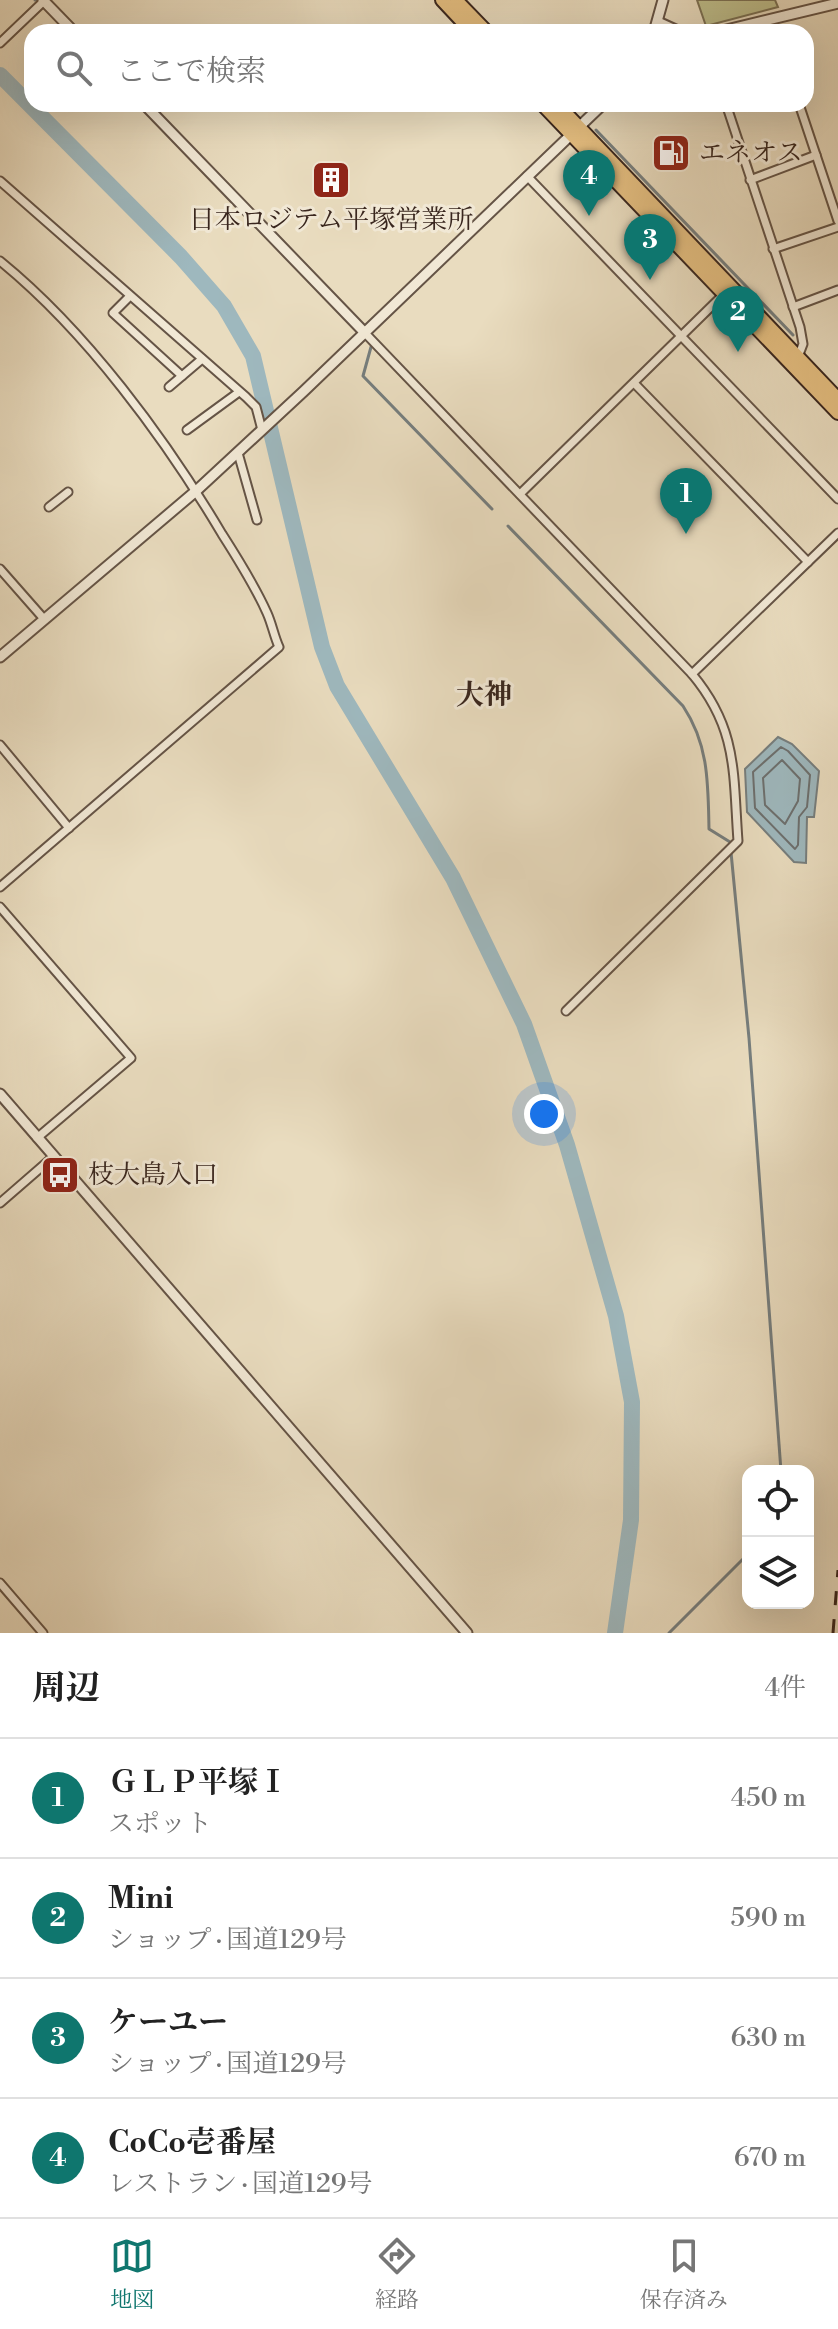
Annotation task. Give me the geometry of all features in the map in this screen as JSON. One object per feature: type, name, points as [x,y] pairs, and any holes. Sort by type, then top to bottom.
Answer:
[{"type":"highway","points":[[442,0],[464,24]]},
{"type":"highway","points":[[456,0],[479,24]]},
{"type":"highway","points":[[552,112],[575,130],[838,399]]},
{"type":"highway","points":[[563,112],[575,130],[724,294],[838,413]]},
{"type":"street","points":[[0,43],[44,0],[66,24]]},
{"type":"street","points":[[657,24],[663,0]]},
{"type":"street","points":[[751,24],[838,3]]},
{"type":"street","points":[[152,112],[692,674],[711,698],[727,730],[738,841],[566,1011]]},
{"type":"street","points":[[0,657],[238,453],[594,112]]},
{"type":"street","points":[[729,112],[793,307],[803,344],[798,357]]},
{"type":"street","points":[[773,249],[838,224],[802,112]]},
{"type":"street","points":[[750,180],[816,155]]},
{"type":"street","points":[[527,176],[838,499]]},
{"type":"street","points":[[0,181],[256,407],[263,429]]},
{"type":"street","points":[[0,261],[23,279],[76,333],[152,428],[196,491],[269,616],[269,627],[279,647],[0,887]]},
{"type":"street","points":[[793,307],[838,290]]},
{"type":"street","points":[[520,494],[724,294]]},
{"type":"street","points":[[130,296],[113,313],[182,376]]},
{"type":"street","points":[[169,387],[202,359]]},
{"type":"street","points":[[634,383],[808,562]]},
{"type":"street","points":[[187,430],[239,392]]},
{"type":"street","points":[[238,453],[257,520]]},
{"type":"street","points":[[49,507],[68,492]]},
{"type":"street","points":[[692,674],[838,533]]},
{"type":"street","points":[[0,569],[44,619]]},
{"type":"street","points":[[0,586],[8,578]]},
{"type":"street","points":[[0,745],[69,828]]},
{"type":"street","points":[[0,907],[131,1058],[37,1138]]},
{"type":"street","points":[[0,1094],[467,1633]]},
{"type":"street","points":[[0,1203],[53,1157]]},
{"type":"street","points":[[0,1583],[43,1633]]},
{"type":"green space","points":[[697,0],[775,0],[778,7],[714,24],[705,24]]},
{"type":"water","points":[[778,737],[792,744],[819,771],[814,817],[807,817],[806,863],[794,862],[747,812],[745,769]]},
{"type":"waterway","points":[[0,75],[24,99]]},
{"type":"waterway","points":[[37,112],[181,257],[224,306],[253,356],[322,647],[337,686],[453,878],[524,1024],[567,1145],[616,1316],[632,1402],[631,1520],[615,1633]]},
{"type":"waterway","points":[[596,130],[793,335]]},
{"type":"waterway","points":[[371,347],[363,376],[492,509]]},
{"type":"waterway","points":[[508,526],[683,706],[702,750],[709,829],[730,842],[749,1038],[781,1465]]},
{"type":"waterway","points":[[669,1633],[742,1560]]},
{"type":"railway","points":[[833,1633],[838,1570]]},
{"type":"place","name":"エネオス","points":[[671,153]]},
{"type":"place","name":"日本ロジテム平塚営業所","points":[[331,180]]},
{"type":"place","name":"CoCo壱番屋","points":[[589,216]]},
{"type":"place","name":"ケーユー","points":[[650,280]]},
{"type":"place","name":"Mini","points":[[738,352]]},
{"type":"place","name":"ＧＬＰ平塚Ⅰ","points":[[686,534]]},
{"type":"place","name":"枝大島入口","points":[[60,1175]]},
{"type":"district","name":"大神","points":[[484,695]]}]
